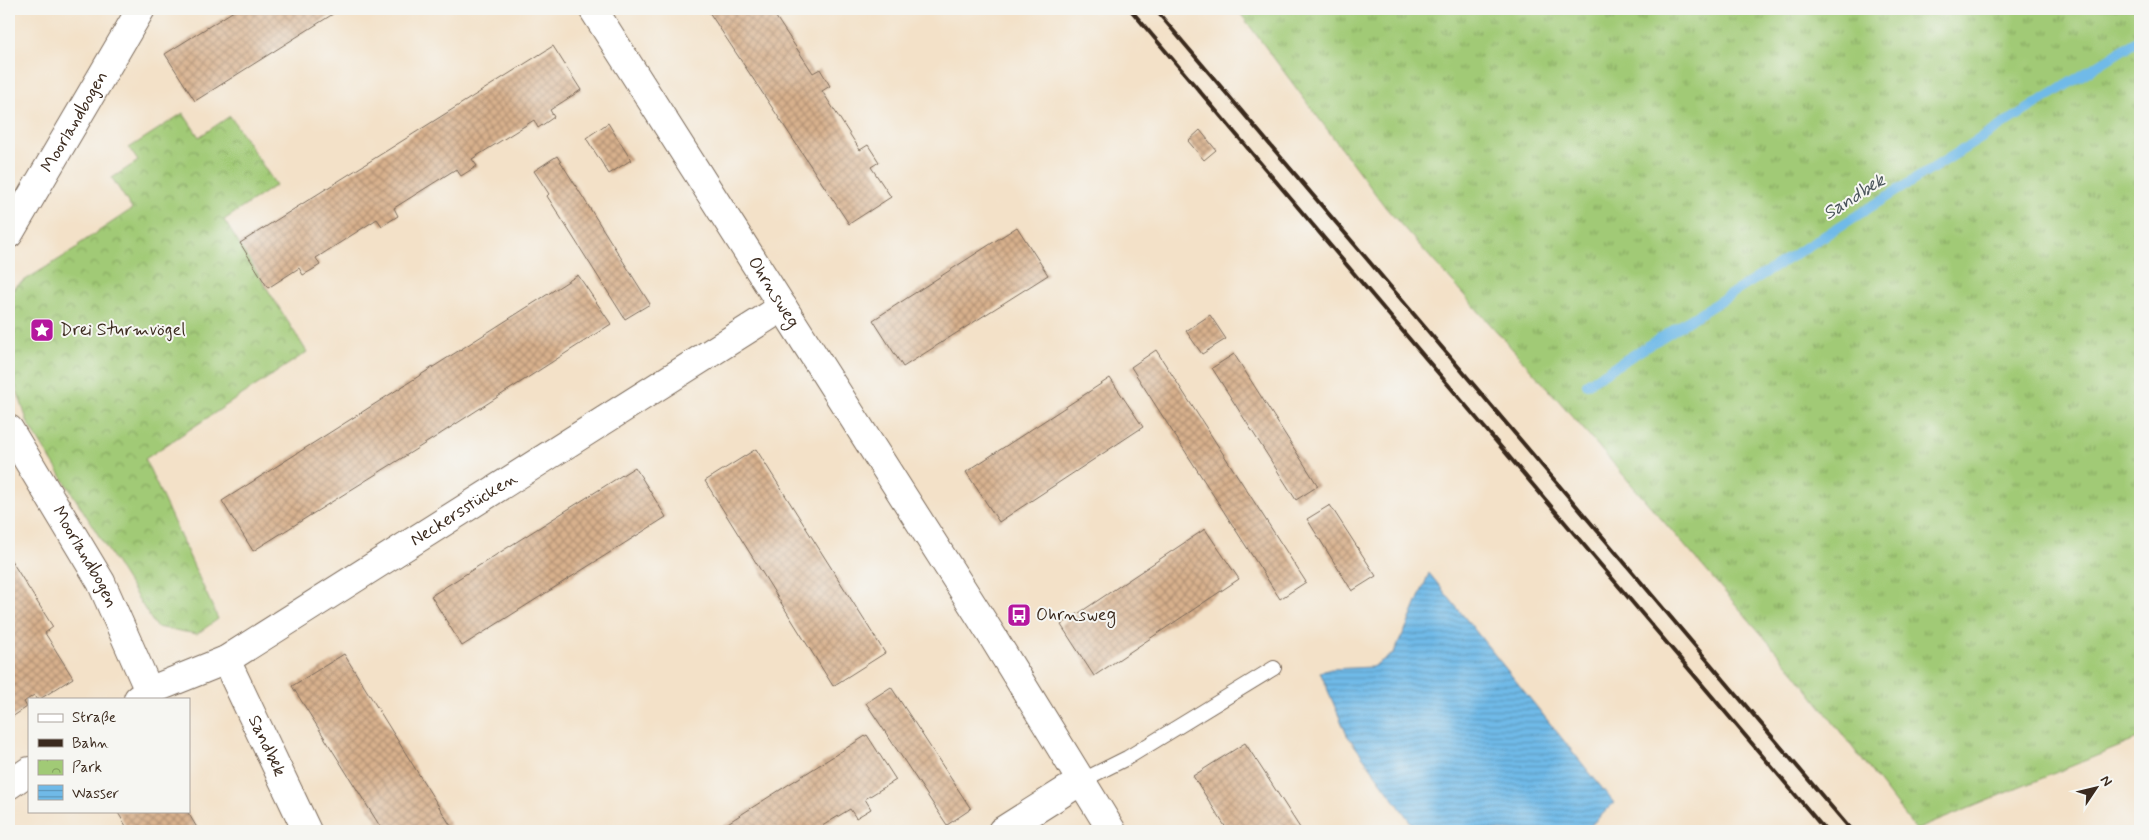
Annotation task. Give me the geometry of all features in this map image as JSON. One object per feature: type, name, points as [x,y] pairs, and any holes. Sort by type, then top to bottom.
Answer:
[{"type":"street","name":"Moorlandbogen","points":[[9,234],[141,9]]},
{"type":"street","name":"Ohrnsweg","points":[[593,9],[991,634],[1112,831]]},
{"type":"street","name":"Neckersstücken","points":[[144,695],[226,660],[783,307]]},
{"type":"street","name":"Moorlandbogen","points":[[9,429],[100,582],[144,695]]},
{"type":"street","name":"Sandbek","points":[[226,660],[307,831]]},
{"type":"street","points":[[9,785],[28,773]]},
{"type":"street","points":[[1002,831],[1081,781]]},
{"type":"lane","points":[[1081,781],[1126,758],[1274,668]]},
{"type":"green space","points":[[1237,9],[2140,9],[2140,738],[1916,830],[1796,674],[1559,401],[1386,208]]},
{"type":"green space","points":[[183,113],[199,137],[230,116],[276,185],[224,220],[307,352],[145,459],[218,619],[197,634],[156,627],[28,423],[14,381],[9,357],[9,327],[14,287],[79,247],[78,245],[132,209],[112,178],[138,161],[129,148]]},
{"type":"water","points":[[1429,573],[1614,803],[1585,831],[1417,831],[1347,735],[1320,672],[1331,669],[1372,667],[1393,654],[1408,624]]},
{"type":"building","points":[[237,9],[330,9],[333,14],[195,101],[165,54]]},
{"type":"building","points":[[707,9],[777,9],[772,11],[813,73],[820,69],[830,86],[822,91],[860,150],[868,145],[879,162],[871,167],[891,197],[849,224]]},
{"type":"building","points":[[553,46],[581,90],[550,110],[554,117],[538,128],[534,120],[472,159],[477,166],[461,176],[456,169],[394,208],[398,216],[382,226],[377,219],[316,258],[320,265],[303,275],[299,268],[268,288],[240,243]]},
{"type":"building","points":[[608,123],[631,160],[609,174],[586,138]]},
{"type":"building","points":[[1200,130],[1216,150],[1204,160],[1188,141]]},
{"type":"building","points":[[557,156],[650,304],[625,319],[547,196],[549,194],[534,171]]},
{"type":"building","points":[[1017,227],[1048,275],[903,367],[873,320]]},
{"type":"building","points":[[578,275],[611,324],[253,551],[222,501]]},
{"type":"building","points":[[1210,315],[1226,339],[1202,354],[1186,331]]},
{"type":"building","points":[[1156,350],[1306,582],[1280,599],[1131,367]]},
{"type":"building","points":[[1234,354],[1318,486],[1296,500],[1212,368]]},
{"type":"building","points":[[1110,378],[1143,427],[999,522],[966,472]]},
{"type":"building","points":[[756,449],[885,653],[833,686],[705,481]]},
{"type":"building","points":[[635,467],[666,517],[462,646],[431,596]]},
{"type":"building","points":[[1330,505],[1376,576],[1352,591],[1307,519]]},
{"type":"building","points":[[1205,529],[1239,579],[1094,676],[1061,625]]},
{"type":"building","points":[[9,557],[53,627],[45,633],[73,678],[42,698],[36,698],[34,695],[28,698],[24,702],[27,707],[9,719]]},
{"type":"building","points":[[344,654],[454,831],[383,831],[292,686]]},
{"type":"building","points":[[891,687],[971,809],[947,825],[866,703]]},
{"type":"building","points":[[867,735],[896,780],[865,799],[871,809],[856,818],[850,809],[814,831],[715,831]]},
{"type":"building","points":[[1245,743],[1302,831],[1228,831],[1193,776]]},
{"type":"building","points":[[118,812],[188,812],[199,831],[129,831]]},
{"type":"waterway","name":"Sandbek","points":[[1587,384],[2140,39]]},
{"type":"railway","points":[[1130,9],[1826,831]]},
{"type":"railway","points":[[1155,9],[1852,831]]},
{"type":"place","name":"Drei Sturmvögel","points":[[42,330]]},
{"type":"place","name":"Ohrnsweg","points":[[1019,615]]}]
